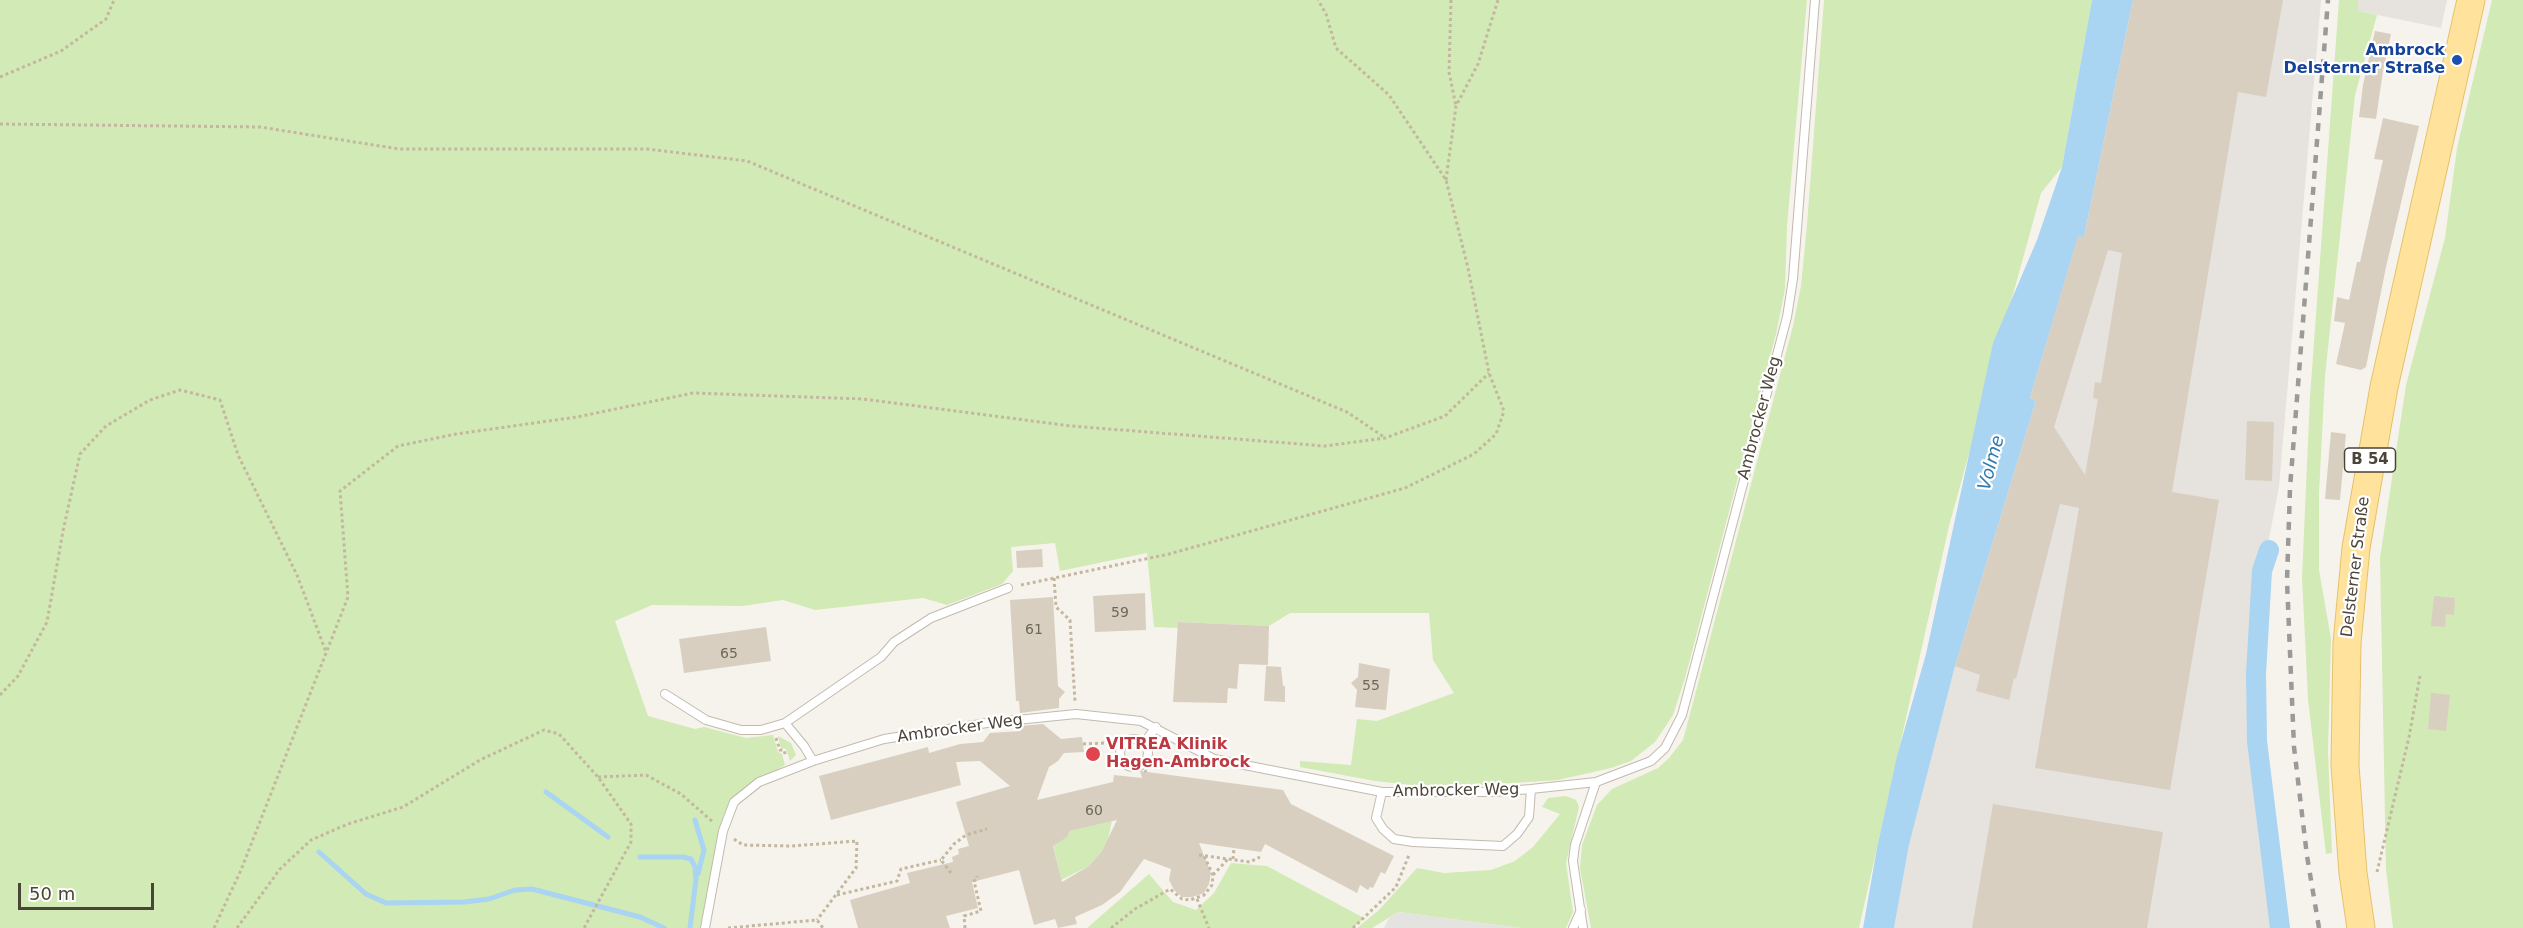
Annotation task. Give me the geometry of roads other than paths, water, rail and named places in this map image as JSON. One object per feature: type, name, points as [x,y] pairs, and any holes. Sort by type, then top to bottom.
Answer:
[{"type":"main road","name":"Delsterner Straße","points":[[2359,916],[2345,765],[2348,643],[2356,548],[2384,387],[2471,0]]},
{"type":"lane","name":"Ambrocker Weg","points":[[705,928],[723,831],[734,802],[759,782],[813,761],[884,739],[987,723],[1076,714],[1141,721],[1214,759],[1382,792],[1494,792],[1596,782],[1651,761],[1665,748],[1682,715],[1787,318],[1793,279],[1815,0]]},
{"type":"lane","points":[[665,694],[706,720],[741,730],[761,730],[785,723],[881,657],[894,642],[932,618],[1008,588]]},
{"type":"lane","points":[[785,723],[813,761]]},
{"type":"lane","points":[[1143,743],[1156,727]]},
{"type":"lane","points":[[1132,739],[1143,743],[1148,754],[1144,769],[1124,764],[1120,752],[1122,746],[1132,739]]},
{"type":"lane","points":[[1583,928],[1573,861],[1575,845],[1596,782]]},
{"type":"lane","name":"Ambrocker Weg","points":[[1382,792],[1376,818],[1383,829],[1394,839],[1503,846],[1517,834],[1529,817],[1531,789]]},
{"type":"lane","points":[[1573,928],[1581,910]]},
{"type":"water","name":"Volme","points":[[2092,0],[2133,0],[2084,237],[2078,237],[2030,398],[2036,401],[1955,666],[1909,845],[1894,928],[1863,928],[1897,756],[1926,654],[1993,343],[2037,240],[2062,167]]},
{"type":"waterway","points":[[2269,550],[2262,571],[2256,674],[2257,741],[2280,928]]},
{"type":"waterway","points":[[546,792],[608,837]]},
{"type":"waterway","points":[[695,820],[704,850],[698,874]]},
{"type":"waterway","points":[[319,852],[366,894],[386,903],[464,902],[489,899],[515,890],[532,889],[640,917],[664,928]]},
{"type":"waterway","points":[[640,857],[691,859],[695,867],[696,879],[690,928]]},
{"type":"railway","points":[[2319,928],[2307,856],[2294,747],[2287,581],[2290,488],[2328,0]]},
{"type":"place","name":"Ambrock Delsterner Straße","points":[[2457,60]]},
{"type":"place","name":"VITREA Klinik Hagen-Ambrock","points":[[1093,754]]}]
